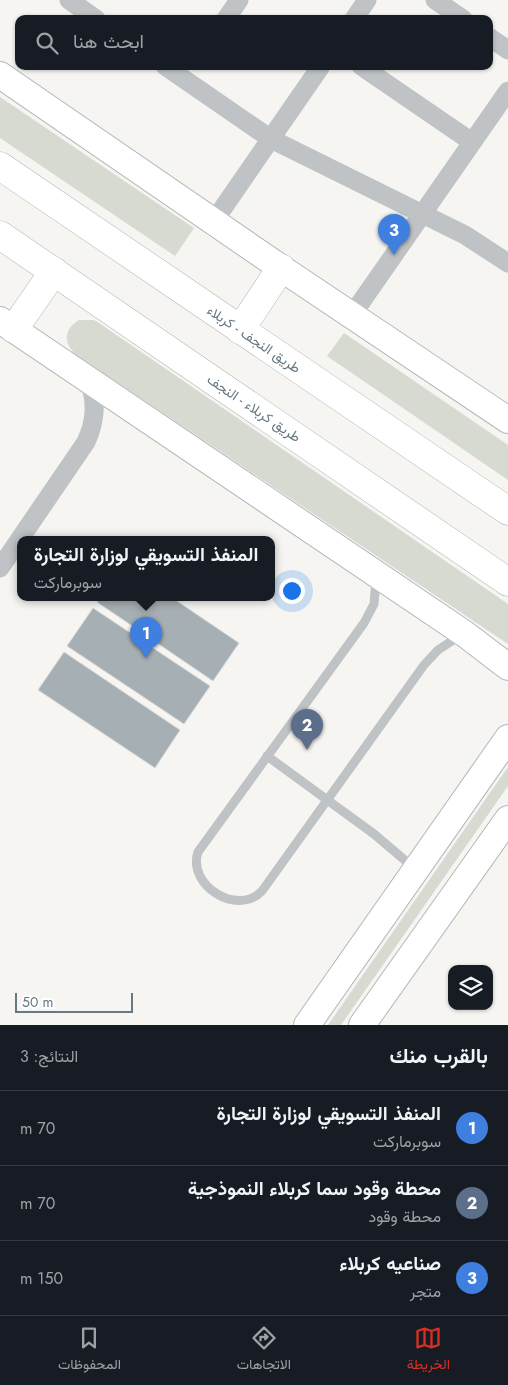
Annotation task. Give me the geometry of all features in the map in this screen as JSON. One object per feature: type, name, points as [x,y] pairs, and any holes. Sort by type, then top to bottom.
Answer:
[{"type":"highway","name":"طريق النجف - كربلاء","points":[[0,166],[508,511]]},
{"type":"highway","name":"طريق كربلاء - النجف","points":[[0,235],[508,582]]},
{"type":"highway","points":[[240,330],[281,268]]},
{"type":"highway","points":[[7,324],[54,271]]},
{"type":"main road","points":[[0,75],[281,268],[508,420]]},
{"type":"main road","points":[[7,324],[376,573],[508,666]]},
{"type":"main road","points":[[307,1025],[508,738]]},
{"type":"main road","points":[[362,1025],[508,819]]},
{"type":"street","points":[[69,0],[90,15]]},
{"type":"street","points":[[229,15],[239,0]]},
{"type":"street","points":[[357,15],[367,0]]},
{"type":"street","points":[[435,0],[457,15]]},
{"type":"street","points":[[493,40],[508,50]]},
{"type":"street","points":[[178,70],[191,74],[271,139],[466,234],[508,263]]},
{"type":"street","points":[[214,221],[318,70]]},
{"type":"street","points":[[367,70],[472,142]]},
{"type":"street","points":[[352,315],[508,91]]},
{"type":"street","points":[[22,536],[86,442],[93,424],[95,404],[88,378]]},
{"type":"street","points":[[0,568],[17,543]]},
{"type":"lane","points":[[376,573],[376,594],[370,614],[198,852],[196,866],[202,880],[207,885],[230,900],[237,902],[251,900],[257,896],[431,657],[446,644],[465,634]]},
{"type":"lane","points":[[267,756],[382,840],[416,870]]},
{"type":"shaded area","points":[[0,97],[194,228],[175,256],[0,138]]},
{"type":"shaded area","points":[[79,320],[94,320],[99,323],[508,604],[508,644],[75,354],[68,345],[67,336],[70,327]]},
{"type":"shaded area","points":[[344,333],[508,445],[508,480],[327,356]]},
{"type":"shaded area","points":[[508,767],[508,786],[341,1025],[328,1025]]},
{"type":"building","points":[[177,601],[239,643],[213,681],[97,602]]},
{"type":"building","points":[[93,608],[210,686],[184,724],[67,646]]},
{"type":"building","points":[[64,652],[180,730],[155,768],[38,690]]},
{"type":"place","name":"صناعيه كربلاء","points":[[394,255]]},
{"type":"place","name":"المنفذ التسويقي لوزارة التجارة","points":[[146,658]]},
{"type":"place","name":"محطة وقود سما كربلاء النموذجية","points":[[307,750]]}]
